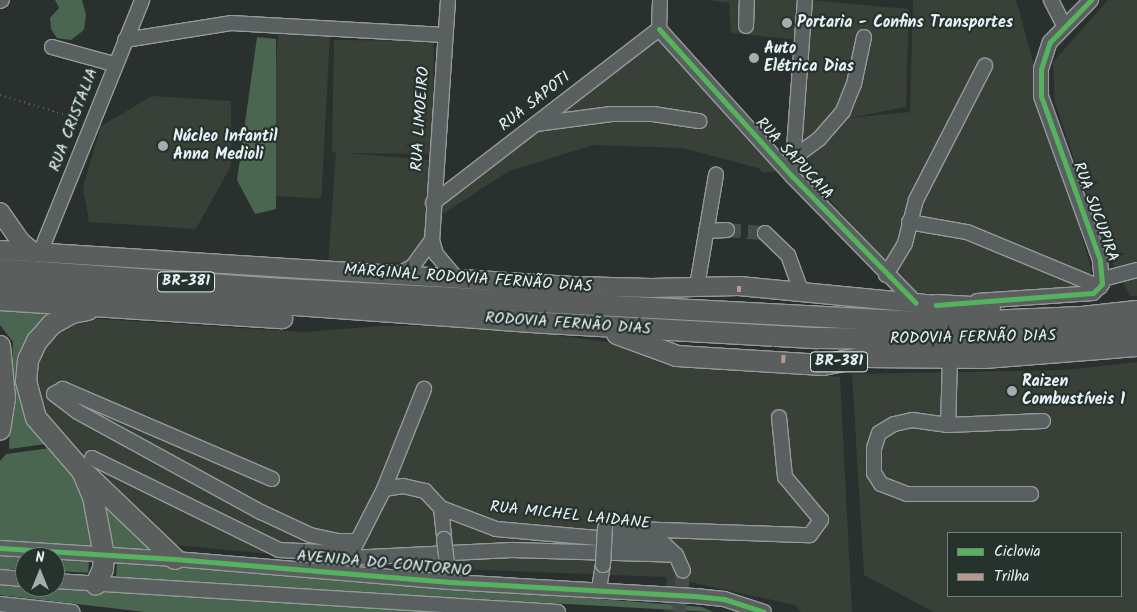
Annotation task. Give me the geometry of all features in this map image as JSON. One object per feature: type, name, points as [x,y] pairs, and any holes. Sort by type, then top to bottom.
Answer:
[{"type":"highway","name":"RODOVIA FERNÃO DIAS","points":[[0,269],[266,288],[940,323],[1082,317],[1137,311]]},
{"type":"highway","name":"RODOVIA FERNÃO DIAS","points":[[0,284],[546,323],[763,336],[996,340],[1137,331]]},
{"type":"highway","points":[[0,300],[330,319],[432,315]]},
{"type":"highway","name":"BR-381","points":[[936,305],[1003,308],[1137,303]]},
{"type":"highway","points":[[107,307],[72,313],[52,324],[37,341],[28,360],[26,381],[36,418],[87,464],[176,559]]},
{"type":"highway","name":"BR-381","points":[[546,323],[622,335],[677,356],[823,365],[864,357],[950,359],[1137,346]]},
{"type":"highway","points":[[0,346],[5,398],[0,430]]},
{"type":"highway","points":[[87,464],[100,525],[104,555],[103,569],[96,584]]},
{"type":"main road","points":[[0,212],[21,242],[37,253]]},
{"type":"main road","name":"MARGINAL RODOVIA FERNÃO DIAS","points":[[0,250],[456,279],[651,288],[697,286],[801,290],[936,305]]},
{"type":"street","name":"RUA CRISTALIA","points":[[37,253],[142,0]]},
{"type":"street","name":"RUA LIMOEIRO","points":[[448,0],[432,240],[436,254],[456,279]]},
{"type":"street","points":[[658,28],[660,0]]},
{"type":"street","points":[[746,26],[747,0]]},
{"type":"street","points":[[792,176],[805,0]]},
{"type":"street","points":[[1051,0],[1064,26]]},
{"type":"street","name":"RUA SUCUPIRA","points":[[936,305],[1093,292],[1102,283],[1100,260],[1041,96],[1044,60],[1050,42],[1085,2]]},
{"type":"street","points":[[125,40],[231,22],[445,35]]},
{"type":"street","name":"RUA SAPOTI","points":[[433,203],[658,28]]},
{"type":"street","name":"RUA SAPUCAIA","points":[[658,28],[792,176],[886,275],[916,303]]},
{"type":"street","points":[[793,158],[819,139],[843,111],[854,84],[864,37]]},
{"type":"street","points":[[52,47],[114,64]]},
{"type":"street","points":[[886,275],[906,243],[909,222],[916,200],[985,66]]},
{"type":"street","points":[[536,124],[611,114],[653,114],[699,121]]},
{"type":"street","points":[[697,286],[716,174]]},
{"type":"street","points":[[909,222],[967,232],[1102,283],[1136,271]]},
{"type":"street","points":[[706,231],[727,230]]},
{"type":"street","points":[[765,233],[788,255],[801,290]]},
{"type":"street","points":[[399,274],[413,266],[432,240]]},
{"type":"street","points":[[948,425],[950,359]]},
{"type":"street","points":[[272,479],[62,389],[54,394],[78,412],[261,512],[310,534],[353,549]]},
{"type":"street","points":[[341,573],[384,489],[424,389]]},
{"type":"street","points":[[599,590],[606,528],[810,535],[821,520],[785,477],[779,417]]},
{"type":"street","points":[[1031,494],[907,494],[881,484],[874,472],[874,448],[879,433],[894,424],[912,420],[948,425],[1042,421]]},
{"type":"street","points":[[87,464],[279,550],[323,552],[353,549],[512,550],[676,555],[683,571]]},
{"type":"street","points":[[384,489],[413,486],[425,491],[441,508],[450,582]]},
{"type":"street","name":"RUA MICHEL LAIDANE","points":[[441,508],[496,529],[638,540],[664,544],[676,555]]},
{"type":"street","name":"AVENIDA DO CONTORNO","points":[[0,548],[176,559],[450,582],[724,599],[764,612]]},
{"type":"street","points":[[0,577],[15,578]]},
{"type":"street","points":[[65,582],[558,612]]},
{"type":"street","points":[[0,604],[72,612]]},
{"type":"path","points":[[0,95],[92,123]]},
{"type":"path","points":[[773,347],[776,303]]},
{"type":"shaded area","points":[[707,0],[799,0],[800,40],[731,33],[729,3]]},
{"type":"shaded area","points":[[810,0],[909,9],[906,107],[849,118],[910,112],[913,0],[1016,0],[1091,269],[1089,285],[971,297],[913,292],[799,166],[846,118],[801,157]]},
{"type":"shaded area","points":[[1108,0],[1137,0],[1137,296],[1130,296],[1103,244],[1055,103],[1053,62]]},
{"type":"shaded area","points":[[278,32],[330,35],[321,198],[269,196]]},
{"type":"shaded area","points":[[657,37],[778,171],[764,173],[758,168],[682,148],[594,145],[509,171],[443,214],[437,209]]},
{"type":"shaded area","points":[[334,40],[434,41],[432,154],[346,153],[430,160],[427,236],[407,262],[328,265],[336,153],[332,152]]},
{"type":"shaded area","name":"Núcleo Infantil Anna Medioli","points":[[152,96],[231,101],[231,166],[196,229],[89,222],[83,187],[101,126]]},
{"type":"shaded area","points":[[85,318],[304,332],[381,326],[480,325],[622,344],[665,361],[840,377],[852,612],[801,612],[795,605],[690,582],[685,612],[664,612],[667,577],[402,567],[176,545],[60,433],[37,400],[33,371],[44,346],[57,333]]},
{"type":"shaded area","points":[[1137,362],[1137,612],[934,612],[864,575],[852,374],[1066,370]]},
{"type":"green space","points":[[55,0],[82,0],[86,15],[84,30],[71,40],[57,38],[51,29],[50,18],[59,8]]},
{"type":"green space","points":[[257,37],[276,39],[276,209],[255,214],[237,180]]},
{"type":"green space","points":[[0,308],[60,313],[27,343],[46,444],[9,449],[13,342],[0,325]]},
{"type":"green space","points":[[50,448],[68,466],[80,488],[90,520],[93,546],[0,540],[0,461],[6,454]]},
{"type":"green space","points":[[103,499],[154,551],[114,551]]},
{"type":"green space","points":[[0,554],[15,555],[15,570],[0,569]]},
{"type":"green space","points":[[65,559],[89,560],[88,573],[65,572]]},
{"type":"green space","points":[[117,562],[702,607],[713,612],[116,579]]},
{"type":"green space","points":[[0,584],[15,586],[15,597],[0,595]]},
{"type":"green space","points":[[65,589],[431,612],[145,612],[17,597],[65,597]]},
{"type":"tunnel","points":[[727,230],[765,233]]},
{"type":"tunnel","points":[[679,612],[683,571]]},
{"type":"marked path","points":[[739,286],[739,292]]},
{"type":"marked path","points":[[783,363],[784,352]]},
{"type":"cycle path","points":[[936,305],[1093,293],[1102,284],[1100,260],[1041,96],[1041,69],[1050,42],[1091,0]]},
{"type":"cycle path","points":[[659,29],[792,176],[916,303]]},
{"type":"cycle path","points":[[0,548],[175,559],[450,582],[695,596],[724,599],[764,612]]},
{"type":"place","name":"Portaria - Confins Transportes","points":[[787,23]]},
{"type":"place","name":"Auto Elétrica Dias","points":[[754,58]]},
{"type":"place","name":"Núcleo Infantil Anna Medioli","points":[[163,146]]},
{"type":"place","name":"Raizen Combustíveis 1","points":[[1012,391]]}]
